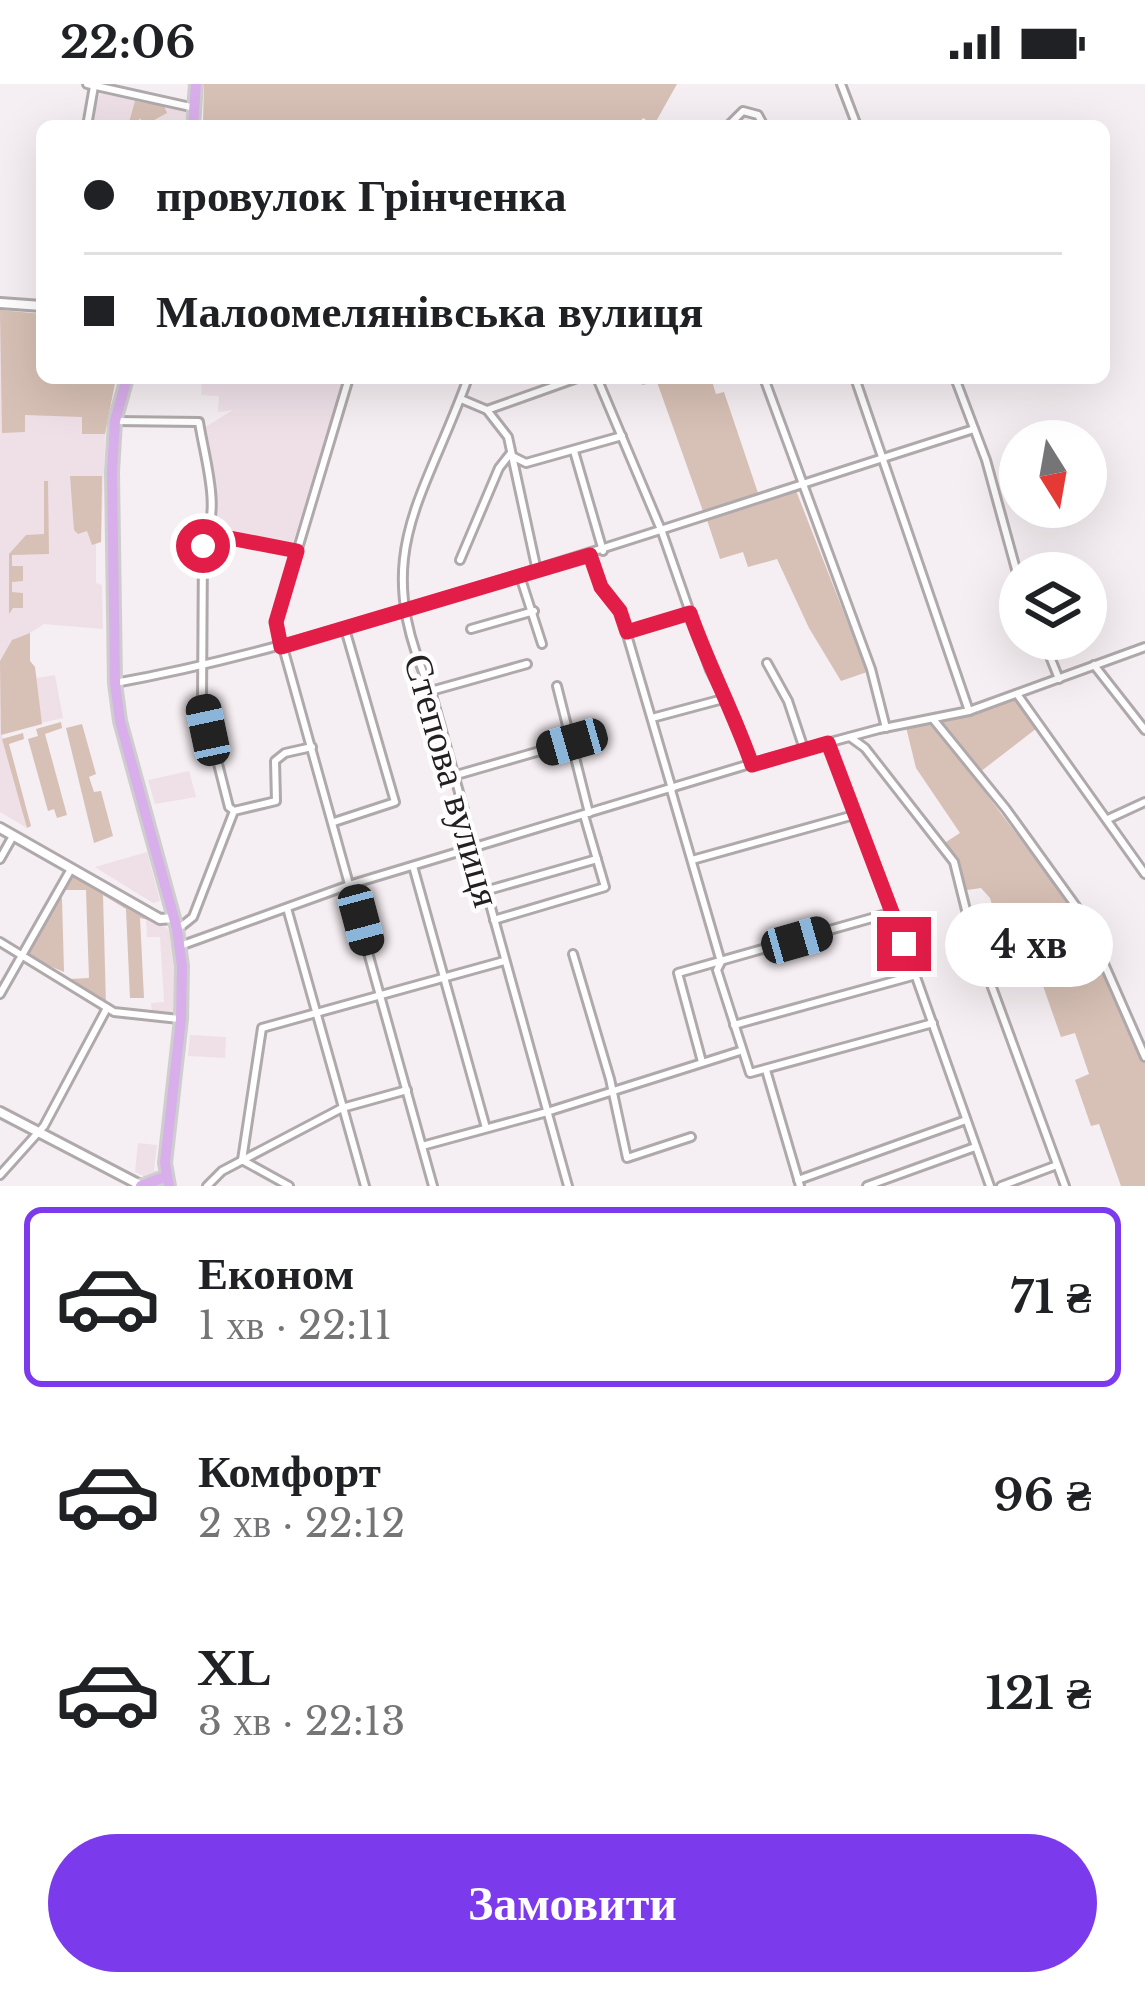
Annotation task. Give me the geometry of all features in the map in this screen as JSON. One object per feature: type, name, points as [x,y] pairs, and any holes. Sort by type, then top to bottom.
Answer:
[{"type":"main road","points":[[195,120],[196,84]]},
{"type":"main road","points":[[125,384],[115,421],[115,682],[120,721],[180,946],[181,1019],[165,1163],[168,1181],[142,1186]]},
{"type":"street","points":[[841,84],[855,120]]},
{"type":"street","points":[[88,120],[91,85],[195,108]]},
{"type":"street","points":[[734,120],[742,111],[761,120]]},
{"type":"street","points":[[0,303],[36,306]]},
{"type":"street","points":[[348,384],[276,622],[433,1186]]},
{"type":"street","name":"Степова вулиця","points":[[466,384],[417,500],[405,541],[400,584],[568,1186]]},
{"type":"street","points":[[487,410],[560,384]]},
{"type":"street","points":[[600,384],[752,765]]},
{"type":"street","points":[[766,384],[871,669],[882,728]]},
{"type":"street","points":[[857,384],[969,712]]},
{"type":"street","points":[[957,384],[1011,552]]},
{"type":"street","points":[[460,399],[487,410],[508,437],[537,571]]},
{"type":"street","points":[[115,421],[199,422],[212,508],[203,546],[200,668],[208,730],[234,812]]},
{"type":"street","points":[[115,682],[200,668],[281,647],[603,551],[800,482],[974,429]]},
{"type":"street","points":[[510,454],[526,463],[622,436]]},
{"type":"street","points":[[574,450],[603,551]]},
{"type":"street","points":[[460,560],[499,468],[510,454]]},
{"type":"street","points":[[209,534],[297,551]]},
{"type":"street","points":[[590,555],[601,587],[620,611],[627,632],[721,962],[718,970],[733,1025],[750,1072],[933,1023]]},
{"type":"street","points":[[520,576],[542,644]]},
{"type":"street","points":[[471,629],[534,611]]},
{"type":"street","points":[[627,632],[690,613]]},
{"type":"street","points":[[334,822],[394,802],[345,628]]},
{"type":"street","points":[[180,946],[352,884],[804,748],[969,712],[1145,646]]},
{"type":"street","points":[[1051,660],[1059,679]]},
{"type":"street","points":[[766,663],[788,701],[804,748]]},
{"type":"street","points":[[431,692],[526,664]]},
{"type":"street","points":[[1094,665],[1145,730]]},
{"type":"street","points":[[494,920],[605,887],[557,686]]},
{"type":"street","points":[[1017,694],[1145,874]]},
{"type":"street","points":[[652,718],[723,699]]},
{"type":"street","points":[[933,719],[1083,916],[1145,1057]]},
{"type":"street","points":[[850,737],[865,748],[954,862],[971,930],[1064,1186]]},
{"type":"street","points":[[453,776],[572,742]]},
{"type":"street","points":[[828,743],[990,1186]]},
{"type":"street","points":[[234,812],[276,801],[275,761],[312,747]]},
{"type":"street","points":[[1108,819],[1145,802]]},
{"type":"street","points":[[0,828],[160,920],[176,923],[193,917],[234,812]]},
{"type":"street","points":[[692,860],[854,815]]},
{"type":"street","points":[[0,859],[13,835]]},
{"type":"street","points":[[484,891],[597,859]]},
{"type":"street","points":[[412,866],[486,1128]]},
{"type":"street","points":[[0,994],[71,868]]},
{"type":"street","points":[[286,908],[365,1186]]},
{"type":"street","points":[[703,1062],[678,973],[893,912]]},
{"type":"street","points":[[0,942],[114,1012],[181,1019]]},
{"type":"street","points":[[573,954],[610,1079],[627,1158],[691,1137]]},
{"type":"street","points":[[242,1160],[262,1028],[504,961]]},
{"type":"street","points":[[733,1025],[916,975]]},
{"type":"street","points":[[0,1174],[44,1126],[107,1007]]},
{"type":"street","points":[[422,1146],[548,1112],[742,1050]]},
{"type":"street","points":[[766,1070],[799,1183],[966,1120]]},
{"type":"street","points":[[206,1186],[242,1160],[342,1108],[407,1090]]},
{"type":"street","points":[[0,1112],[142,1186]]},
{"type":"street","points":[[867,1186],[975,1147]]},
{"type":"street","points":[[242,1160],[289,1186]]},
{"type":"street","points":[[1001,1186],[1057,1165]]},
{"type":"shaded area","points":[[204,84],[677,84],[657,120],[203,120]]},
{"type":"shaded area","points":[[100,93],[186,109],[185,120],[93,120]]},
{"type":"shaded area","points":[[135,101],[164,106],[167,113],[154,120],[130,120]]},
{"type":"shaded area","points":[[0,310],[36,313],[36,384],[115,384],[106,421],[101,542],[96,543],[103,629],[44,624],[30,633],[30,661],[37,678],[55,675],[63,718],[1,732],[27,828],[0,812]]},
{"type":"shaded area","points":[[0,310],[36,313],[36,384],[115,384],[105,434],[82,434],[82,417],[25,415],[25,432],[2,433]]},
{"type":"shaded area","points":[[202,384],[344,384],[292,545],[220,531],[204,428],[233,410],[218,412],[219,396],[201,395]]},
{"type":"shaded area","points":[[658,384],[713,384],[716,394],[724,392],[758,493],[703,511]]},
{"type":"shaded area","points":[[70,476],[102,476],[101,542],[92,545],[87,531],[78,534],[74,530]]},
{"type":"shaded area","points":[[44,481],[48,481],[49,554],[12,555],[12,566],[23,566],[23,581],[12,582],[12,592],[23,593],[23,608],[13,608],[9,614],[9,554],[26,535],[44,534]]},
{"type":"shaded area","points":[[795,488],[867,672],[841,681],[809,628],[777,559],[748,567],[743,552],[720,559],[707,520]]},
{"type":"shaded area","points":[[30,633],[30,661],[35,667],[42,724],[1,735],[0,661],[12,640]]},
{"type":"shaded area","points":[[1015,698],[1037,728],[980,772],[938,721]]},
{"type":"shaded area","points":[[61,722],[62,728],[45,734],[67,815],[57,818],[54,809],[48,811],[28,739],[38,736],[36,729]]},
{"type":"shaded area","points":[[932,722],[1080,918],[1145,1063],[1145,1186],[1121,1186],[1099,1124],[1091,1126],[1075,1080],[1089,1074],[1075,1033],[1061,1037],[1030,949],[1003,941],[990,898],[981,888],[967,890],[946,842],[960,833],[916,768],[906,727]]},
{"type":"shaded area","points":[[82,724],[96,774],[89,777],[94,792],[101,791],[113,836],[94,843],[66,728]]},
{"type":"shaded area","points":[[23,733],[24,739],[9,744],[31,826],[27,828],[2,739]]},
{"type":"shaded area","points":[[189,771],[196,797],[155,804],[148,780]]},
{"type":"shaded area","points":[[147,852],[160,901],[153,903],[95,867]]},
{"type":"shaded area","points":[[72,873],[157,922],[140,918],[144,998],[130,998],[126,909],[103,895],[106,1005],[70,984],[70,979],[89,978],[86,890],[65,890]]},
{"type":"shaded area","points":[[60,895],[62,899],[64,972],[26,956]]},
{"type":"shaded area","points":[[146,915],[168,929],[174,940],[175,1017],[152,1014],[151,1003],[164,1002],[160,937],[147,937]]},
{"type":"shaded area","points":[[190,1035],[226,1037],[225,1058],[188,1056]]},
{"type":"shaded area","points":[[138,1143],[157,1145],[157,1171],[152,1180],[135,1172]]},
{"type":"route","points":[[203,546],[209,534],[297,551],[276,622],[281,647],[590,555],[601,587],[620,611],[627,632],[690,613],[752,765],[828,743],[904,944]]}]
